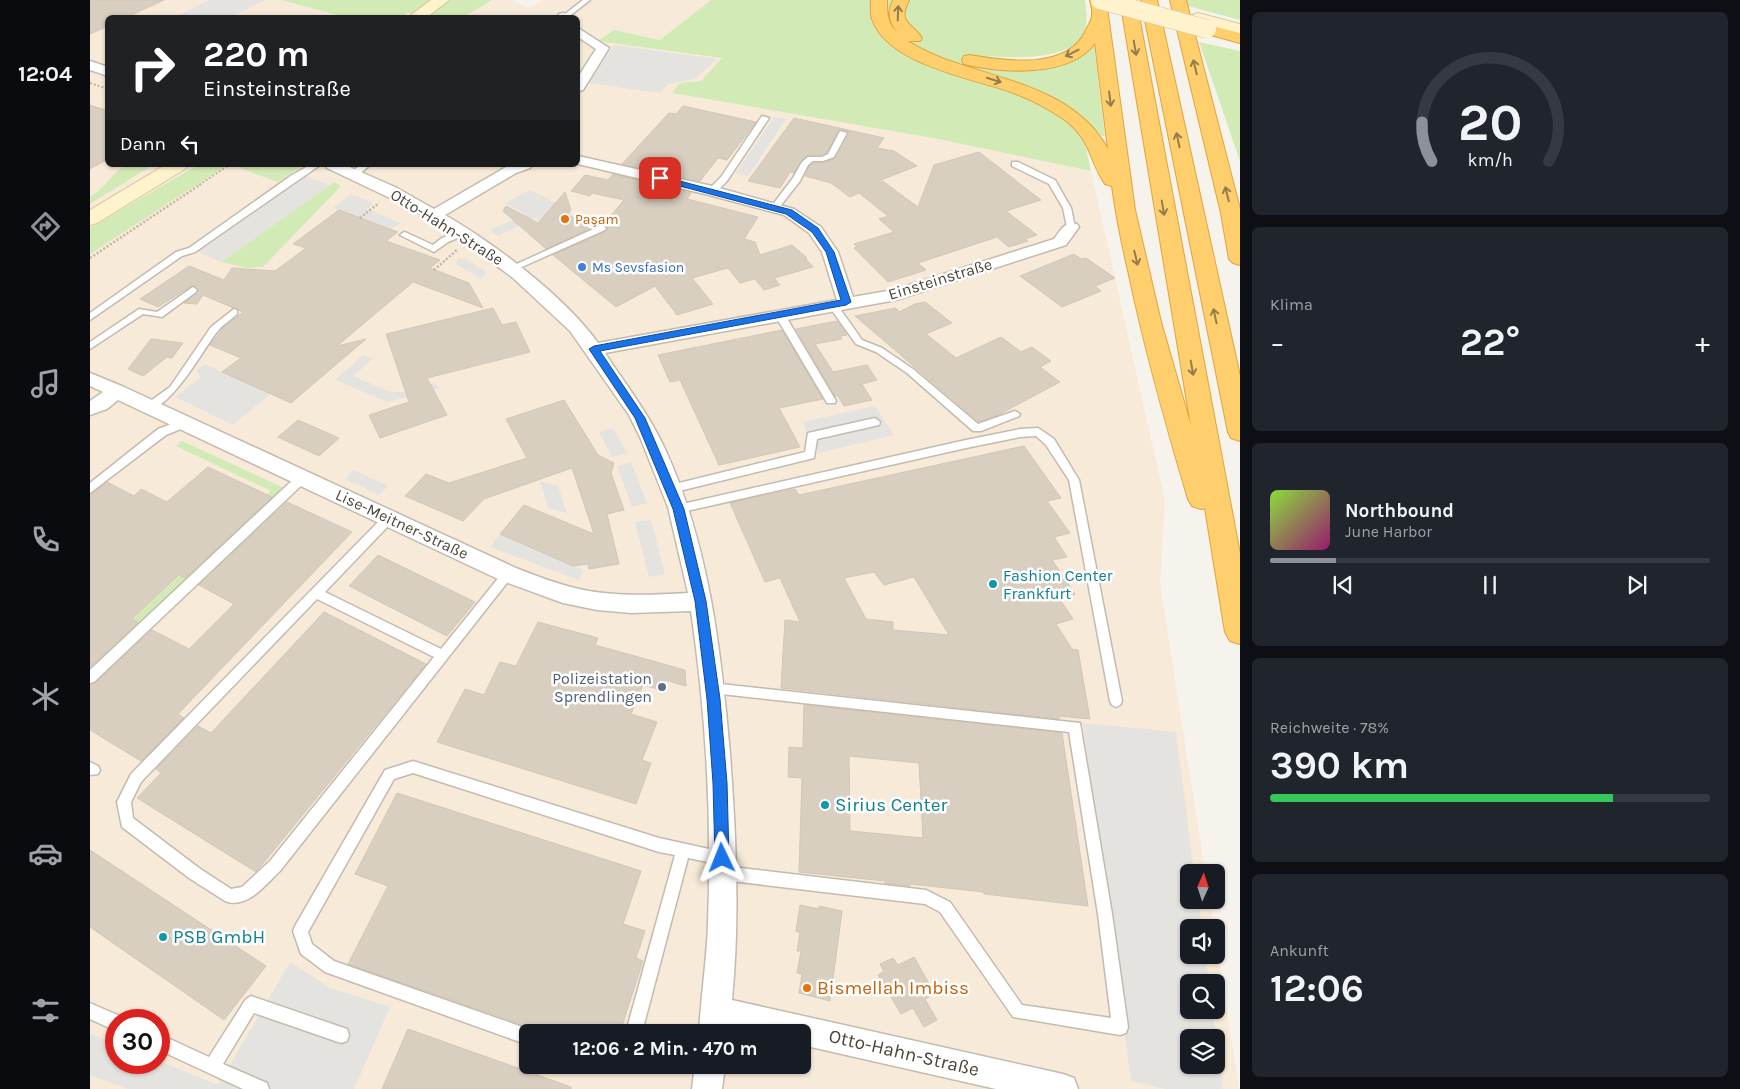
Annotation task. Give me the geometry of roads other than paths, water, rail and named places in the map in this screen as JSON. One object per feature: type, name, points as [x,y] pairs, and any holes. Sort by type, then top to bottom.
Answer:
[{"type":"highway","points":[[879,0],[878,16],[882,26],[904,46],[944,64],[1033,94],[1060,108],[1083,126],[1096,144],[1125,210]]},
{"type":"highway","points":[[901,0],[897,8],[898,22],[901,28],[918,41],[954,56],[999,64],[1047,63],[1077,52],[1092,36],[1099,5]]},
{"type":"highway","points":[[1129,0],[1238,622]]},
{"type":"highway","points":[[1149,0],[1240,432]]},
{"type":"highway","points":[[1178,0],[1227,195],[1240,259]]},
{"type":"highway","points":[[1099,5],[1125,210],[1150,322],[1180,431],[1238,622]]},
{"type":"main road","points":[[418,15],[441,0]]},
{"type":"main road","points":[[1129,0],[1206,26]]},
{"type":"main road","points":[[1099,5],[1240,33]]},
{"type":"main road","points":[[90,219],[175,167]]},
{"type":"street","points":[[580,33],[603,48],[580,84]]},
{"type":"street","points":[[90,65],[105,71]]},
{"type":"street","points":[[90,78],[105,83]]},
{"type":"street","points":[[580,160],[712,191],[789,212],[815,230],[830,252],[840,303]]},
{"type":"street","name":"Otto-Hahn-Straße","points":[[346,167],[360,169],[393,192],[469,237],[512,268],[575,326],[594,349],[640,418],[674,499],[700,601],[712,688],[720,783],[722,865],[716,1022],[1063,1089]]},
{"type":"street","points":[[434,215],[511,170],[519,167]]},
{"type":"street","name":"Einsteinstraße","points":[[594,349],[896,294],[1060,242],[1071,227]]},
{"type":"street","name":"Lise-Meitner-Straße","points":[[90,379],[508,574],[564,594],[604,601],[648,605],[700,601]]},
{"type":"street","points":[[90,408],[100,404],[117,391]]},
{"type":"street","points":[[707,1089],[709,1074]]},
{"type":"lane","points":[[566,15],[587,0]]},
{"type":"lane","points":[[712,191],[724,179],[765,118]]},
{"type":"lane","points":[[775,208],[797,179],[805,164],[811,159],[824,159],[831,154],[843,134]]},
{"type":"lane","points":[[1015,164],[1052,182],[1067,208],[1071,227]]},
{"type":"lane","points":[[90,317],[180,254],[192,250],[286,183],[313,167]]},
{"type":"lane","points":[[512,268],[602,228]]},
{"type":"lane","points":[[404,235],[434,249],[445,240],[469,237]]},
{"type":"lane","points":[[90,346],[142,311],[158,315],[193,290]]},
{"type":"lane","points":[[840,303],[859,342],[879,350],[910,371],[977,428],[1015,414]]},
{"type":"lane","points":[[149,406],[172,389],[214,328],[234,312]]},
{"type":"lane","points":[[780,314],[831,401]]},
{"type":"lane","points":[[674,499],[810,455],[812,436],[875,422]]},
{"type":"lane","points":[[90,489],[162,432],[184,423]]},
{"type":"lane","points":[[674,499],[1002,436],[1038,432],[1050,442],[1074,480],[1116,700]]},
{"type":"lane","points":[[90,678],[302,478]]},
{"type":"lane","points":[[389,518],[136,778],[124,802],[127,822],[194,873],[230,896],[245,894],[275,866],[508,574]]},
{"type":"lane","points":[[316,593],[442,656]]},
{"type":"lane","points":[[519,1034],[330,967],[306,949],[300,931],[390,774],[413,767],[683,851],[722,865],[931,899],[945,907],[1018,1012],[1120,1027],[1105,914],[1075,727],[712,688]]},
{"type":"lane","points":[[636,1024],[683,851]]},
{"type":"lane","points":[[212,1067],[251,1004],[340,1035]]},
{"type":"lane","points":[[90,1011],[105,1018]]},
{"type":"lane","points":[[170,1047],[261,1089]]},
{"type":"place","name":"Paşam","points":[[565,219]]},
{"type":"place","name":"Ms Sevsfasion","points":[[582,267]]},
{"type":"place","name":"Fashion Center Frankfurt","points":[[993,584]]},
{"type":"place","name":"Polizeistation Sprendlingen","points":[[662,687]]},
{"type":"place","name":"Sirius Center","points":[[825,805]]},
{"type":"place","name":"PSB GmbH","points":[[163,937]]},
{"type":"place","name":"Bismellah Imbiss","points":[[807,988]]}]
